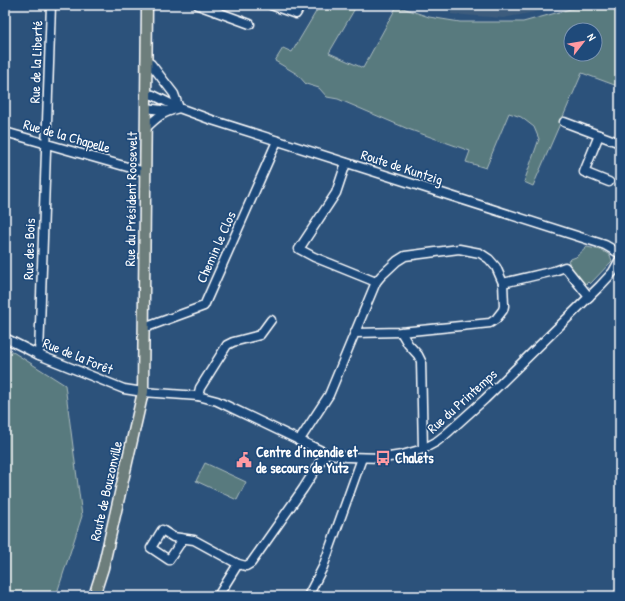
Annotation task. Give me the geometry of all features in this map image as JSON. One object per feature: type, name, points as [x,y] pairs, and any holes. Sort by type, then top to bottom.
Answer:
[{"type":"main road","name":"Rue du Président Roosevelt","points":[[143,392],[147,5]]},
{"type":"main road","name":"Route de Bouzonville","points":[[94,596],[103,568],[143,392]]},
{"type":"street","name":"Rue de la Liberté","points":[[46,144],[51,5]]},
{"type":"street","points":[[198,5],[250,24]]},
{"type":"street","points":[[271,5],[296,14],[301,5]]},
{"type":"street","points":[[146,61],[151,64],[174,94],[179,108],[160,115],[146,128]]},
{"type":"street","name":"Route de Kuntzig","points":[[146,94],[153,95],[179,108],[277,141],[618,250]]},
{"type":"street","points":[[146,108],[169,111]]},
{"type":"street","points":[[564,122],[620,143]]},
{"type":"street","name":"Rue de la Chapelle","points":[[5,132],[146,172]]},
{"type":"street","points":[[599,135],[584,172],[609,182]]},
{"type":"street","name":"Chemin le Clos","points":[[144,328],[204,306],[277,141]]},
{"type":"street","name":"Rue des Bois","points":[[39,355],[46,144]]},
{"type":"street","points":[[346,163],[336,193],[299,249],[376,282]]},
{"type":"street","points":[[299,441],[329,395],[376,282],[397,260],[405,256],[459,249],[480,254],[489,259],[496,267],[503,283],[503,310],[496,319],[490,323],[401,332],[355,333]]},
{"type":"street","points":[[618,250],[617,258],[620,261]]},
{"type":"street","name":"Rue du Printemps","points":[[143,392],[198,396],[217,401],[326,453],[362,458],[402,455],[423,449],[436,442],[464,419],[589,297],[613,272],[620,261]]},
{"type":"street","points":[[503,283],[565,267],[589,297]]},
{"type":"street","points":[[198,396],[199,389],[227,346],[233,342],[260,335],[271,320]]},
{"type":"street","points":[[401,332],[421,361],[423,449]]},
{"type":"street","name":"Rue de la Forêt","points":[[5,338],[39,355],[124,389],[143,392]]},
{"type":"street","points":[[183,539],[194,540],[238,564],[246,566],[251,563],[303,489],[326,453]]},
{"type":"street","points":[[308,596],[323,567],[362,458]]},
{"type":"street","points":[[218,596],[238,564]]},
{"type":"shaded area","points":[[451,5],[540,5],[540,11],[503,18],[451,14]]},
{"type":"green space","points":[[320,5],[357,5],[329,53],[363,68],[397,6],[429,17],[460,22],[523,22],[585,5],[620,5],[620,87],[582,73],[533,186],[524,182],[539,139],[534,127],[521,117],[509,113],[486,168],[466,162],[470,151],[408,129],[338,99],[327,97],[319,88],[306,84],[297,74],[275,61],[283,48],[292,52]]},
{"type":"green space","points":[[587,247],[601,250],[610,255],[612,261],[590,284],[588,282],[583,287],[573,273],[568,260],[576,257]]},
{"type":"green space","points":[[5,347],[65,385],[82,516],[56,596],[5,596]]},
{"type":"green space","points":[[205,463],[246,482],[237,500],[196,481]]},
{"type":"place","name":"Chalets","points":[[383,458]]},
{"type":"place","name":"Centre d’incendie et de secours de Yutz","points":[[244,460]]}]
